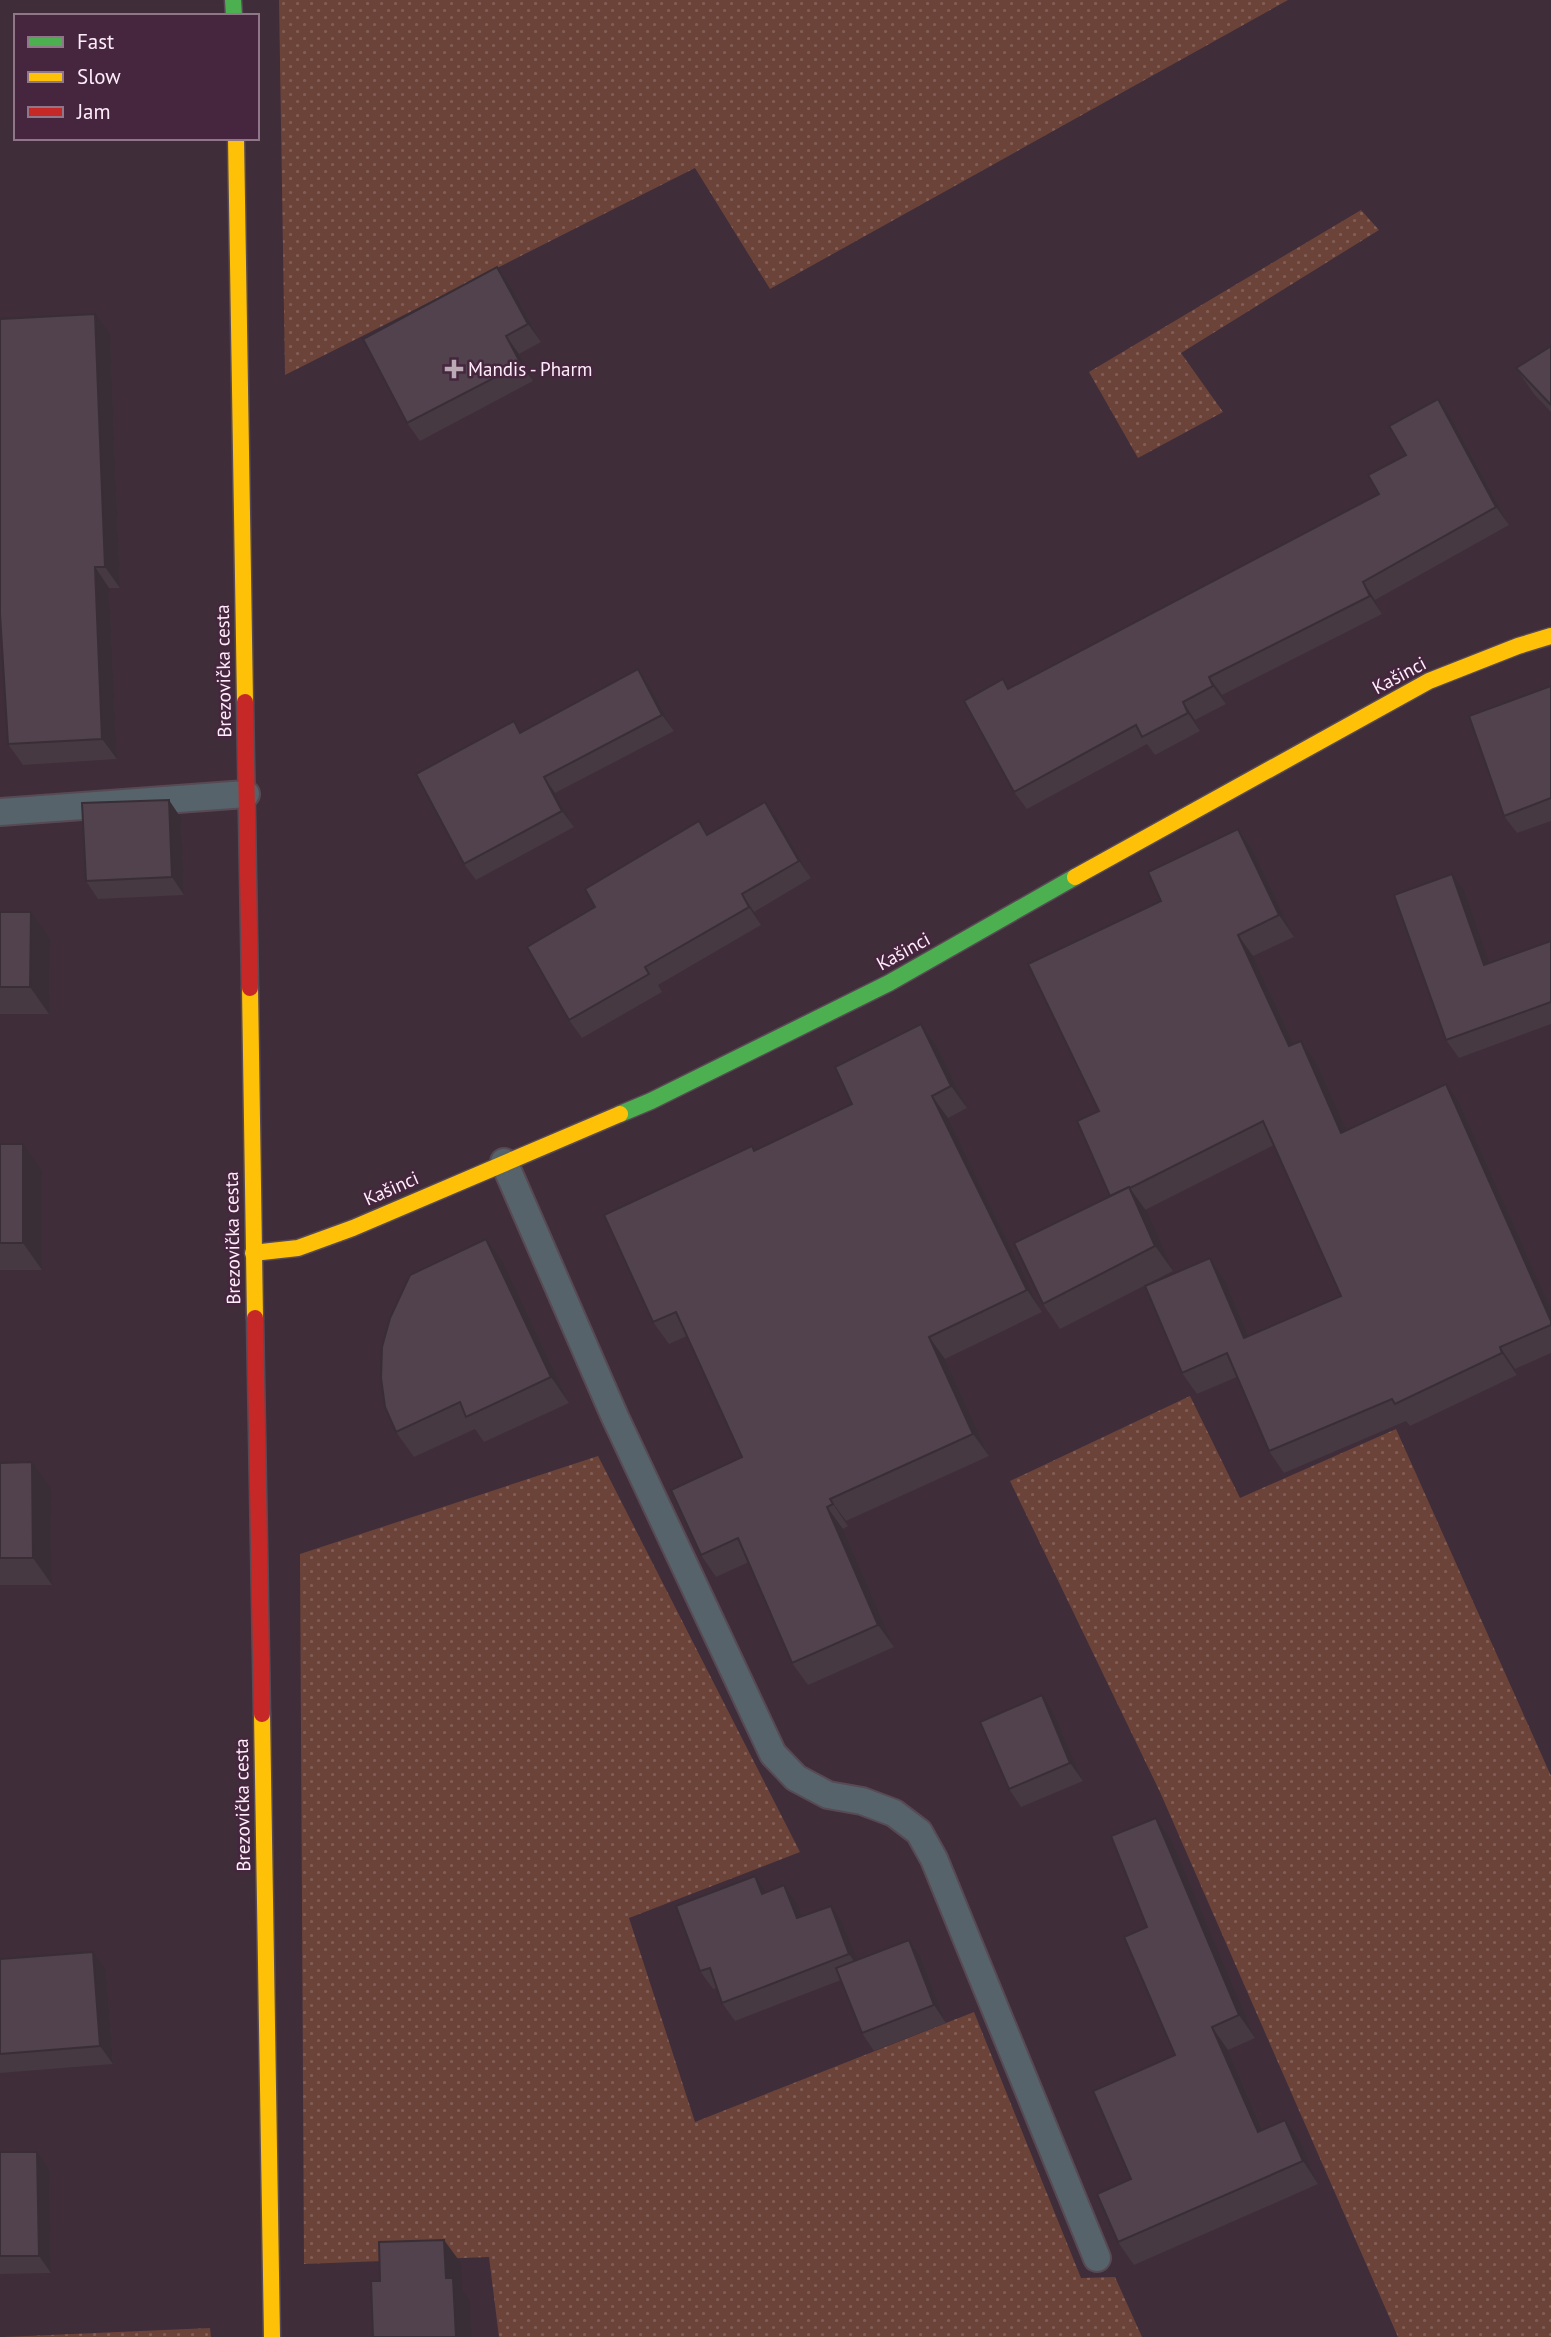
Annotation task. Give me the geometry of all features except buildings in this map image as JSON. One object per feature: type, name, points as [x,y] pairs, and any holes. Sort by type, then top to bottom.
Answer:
[{"type":"main road","name":"Brezovička cesta","points":[[236,140],[272,2337]]},
{"type":"main road","name":"Kašinci","points":[[253,1253],[298,1248],[331,1236],[651,1101],[889,983],[1429,681],[1551,636]]},
{"type":"lane","points":[[0,811],[246,793]]},
{"type":"lane","points":[[504,1162],[615,1417],[773,1754],[796,1778],[828,1795],[862,1801],[894,1813],[919,1832],[934,1859],[1097,2258]]},
{"type":"shaded area","points":[[279,0],[1288,0],[770,289],[695,168],[285,375]]},
{"type":"shaded area","points":[[1361,210],[1379,230],[1181,353],[1223,412],[1138,458],[1089,372]]},
{"type":"shaded area","points":[[1190,1396],[1240,1498],[1396,1429],[1551,1776],[1551,2337],[1398,2337],[1160,1792],[1010,1481]]},
{"type":"shaded area","points":[[598,1456],[800,1852],[629,1918],[695,2122],[974,2012],[1081,2278],[1115,2277],[1142,2337],[499,2337],[489,2257],[304,2264],[300,1554]]},
{"type":"shaded area","points":[[210,2328],[211,2337],[3,2337]]},
{"type":"traffic: fast","points":[[233,0],[234,14]]},
{"type":"traffic: fast","points":[[620,1114],[889,983],[1075,877]]},
{"type":"traffic: slow","points":[[236,140],[245,702]]},
{"type":"traffic: slow","points":[[1075,877],[1429,681],[1551,636]]},
{"type":"traffic: slow","points":[[250,988],[255,1318]]},
{"type":"traffic: slow","points":[[253,1253],[298,1248],[353,1228],[620,1114]]},
{"type":"traffic: slow","points":[[262,1714],[272,2337]]},
{"type":"traffic: jam","points":[[245,702],[250,988]]},
{"type":"traffic: jam","points":[[255,1318],[262,1714]]},
{"type":"place","name":"Mandis - Pharm","points":[[454,369]]}]
